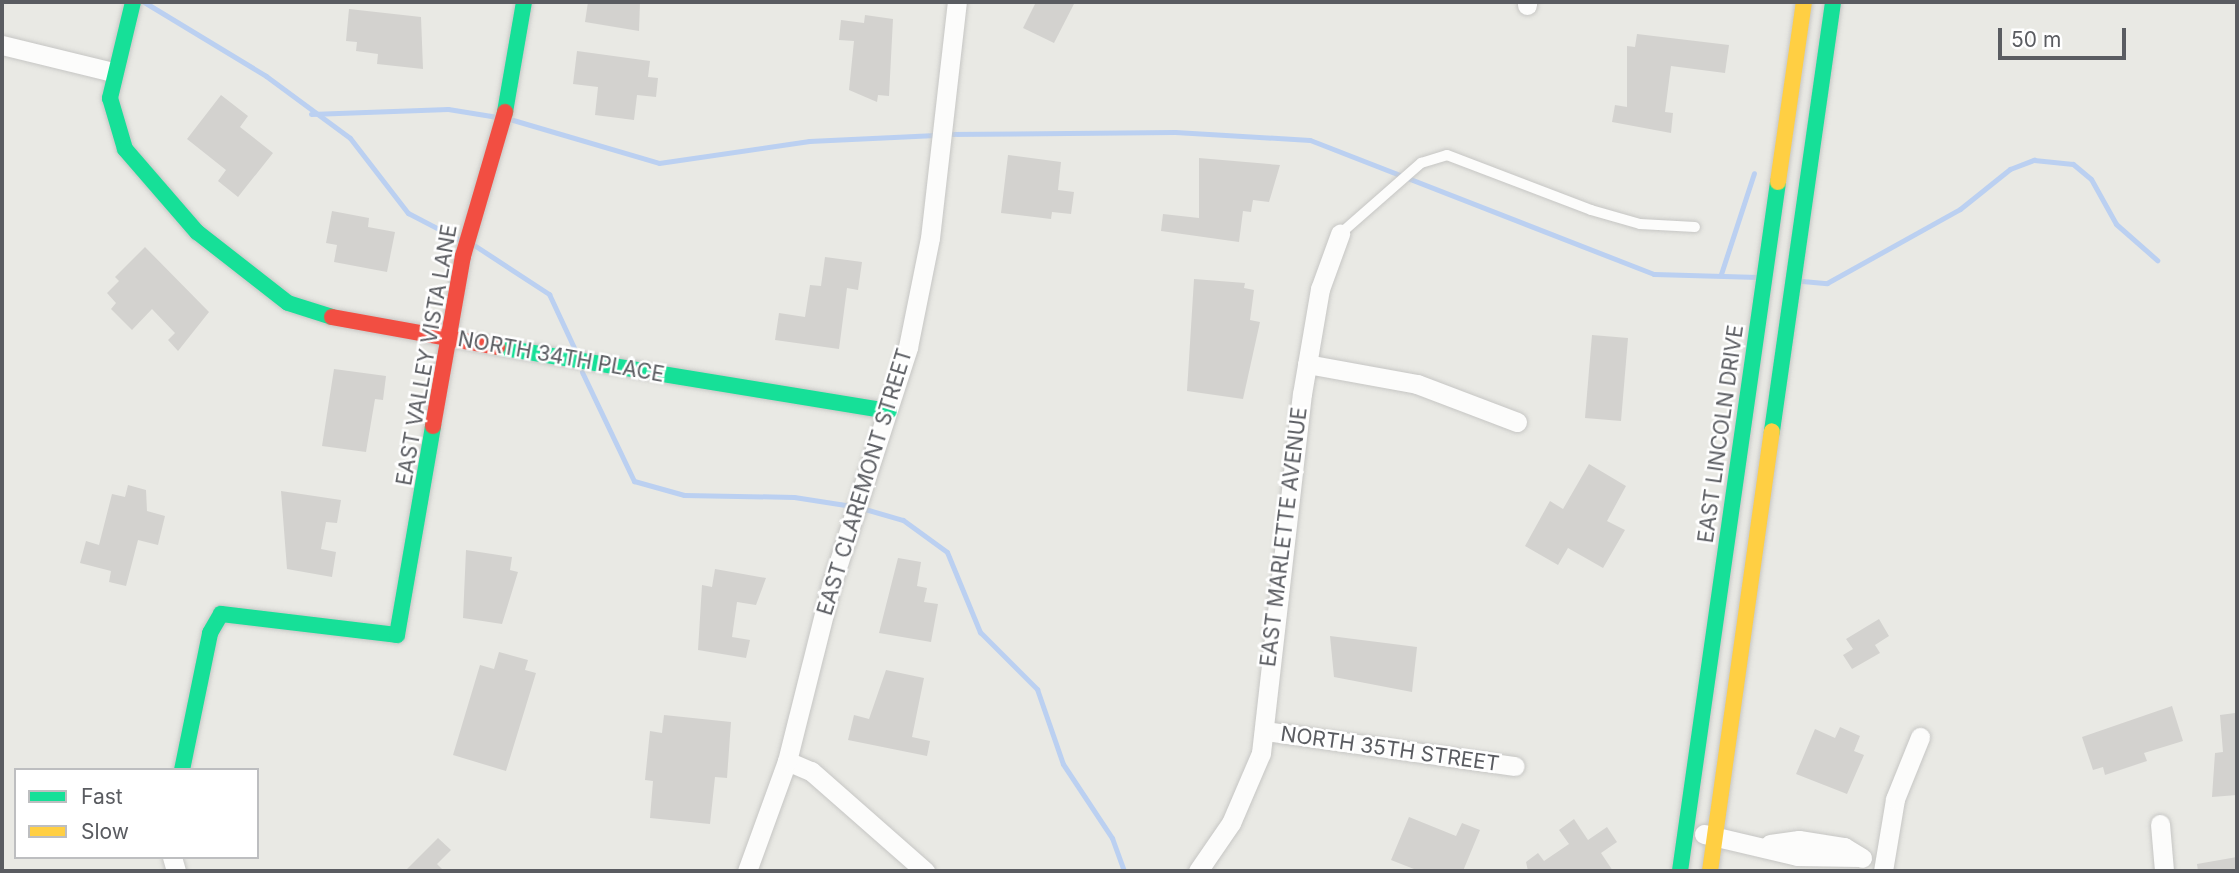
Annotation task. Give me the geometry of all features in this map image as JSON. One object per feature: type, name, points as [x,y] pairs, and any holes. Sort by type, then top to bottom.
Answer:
[{"type":"street","name":"EAST VALLEY VISTA LANE","points":[[182,768],[210,633],[221,614],[397,635],[463,256],[499,136],[524,2]]},
{"type":"street","name":"EAST CLAREMONT STREET","points":[[747,871],[788,761],[831,586],[890,411],[930,238],[957,2]]},
{"type":"street","name":"EAST LINCOLN DRIVE","points":[[1680,871],[1804,2]]},
{"type":"street","points":[[1710,871],[1833,2]]},
{"type":"street","name":"NORTH 34TH PLACE","points":[[132,7],[113,72],[115,120],[140,172],[258,285],[319,315],[890,411]]},
{"type":"street","points":[[2,44],[113,72]]},
{"type":"street","points":[[1771,229],[1799,233]]},
{"type":"street","name":"EAST MARLETTE AVENUE","points":[[1198,871],[1247,793],[1265,732],[1269,649],[1307,364],[1320,289],[1340,234]]},
{"type":"street","points":[[1307,364],[1417,384],[1517,422]]},
{"type":"street","name":"NORTH 35TH STREET","points":[[1265,732],[1515,766]]},
{"type":"street","points":[[1686,831],[1768,844],[1797,856],[1860,857],[1886,870],[1895,799],[1920,737]]},
{"type":"street","points":[[788,761],[811,771],[925,871]]},
{"type":"street","points":[[2160,824],[2164,871]]},
{"type":"lane","points":[[1340,234],[1421,163],[1447,155],[1615,217],[1696,228]]},
{"type":"building","points":[[588,2],[640,2],[639,31],[585,22]]},
{"type":"building","points":[[1036,2],[1075,2],[1054,43],[1023,28]]},
{"type":"building","points":[[349,9],[421,17],[423,69],[377,64],[378,54],[356,51],[357,42],[346,41]]},
{"type":"building","points":[[865,15],[893,19],[889,96],[878,95],[877,102],[849,90],[854,41],[839,40],[841,20],[864,23]]},
{"type":"building","points":[[1637,34],[1729,45],[1725,73],[1671,66],[1665,112],[1673,113],[1671,133],[1612,122],[1615,105],[1627,107],[1627,46],[1635,47]]},
{"type":"building","points":[[577,51],[650,61],[648,77],[658,78],[656,97],[637,95],[634,120],[595,115],[598,87],[573,84]]},
{"type":"building","points":[[221,95],[248,116],[240,127],[273,153],[238,197],[218,181],[226,170],[187,139]]},
{"type":"building","points":[[1008,155],[1061,162],[1058,190],[1074,192],[1071,214],[1052,212],[1051,219],[1001,213]]},
{"type":"building","points":[[1199,158],[1280,165],[1269,202],[1253,200],[1251,212],[1243,211],[1239,242],[1161,231],[1163,214],[1199,218]]},
{"type":"building","points":[[332,211],[369,218],[368,227],[395,232],[387,272],[334,262],[337,245],[326,243]]},
{"type":"building","points":[[145,247],[209,312],[178,351],[168,340],[175,333],[152,309],[132,330],[111,309],[116,303],[107,293],[119,281],[115,277]]},
{"type":"building","points":[[825,257],[862,262],[858,290],[847,288],[839,349],[775,340],[779,313],[805,317],[810,285],[821,286]]},
{"type":"building","points":[[1194,279],[1245,283],[1244,288],[1254,290],[1250,320],[1260,322],[1243,399],[1187,391]]},
{"type":"building","points":[[1592,335],[1628,338],[1621,421],[1585,418]]},
{"type":"building","points":[[334,369],[386,376],[383,400],[375,399],[366,452],[322,446]]},
{"type":"building","points":[[1589,464],[1626,486],[1607,521],[1625,530],[1603,568],[1568,548],[1558,565],[1525,546],[1550,501],[1563,509]]},
{"type":"building","points":[[128,485],[146,490],[147,511],[165,516],[158,545],[138,540],[126,586],[109,582],[111,571],[80,563],[86,541],[99,545],[112,494],[125,497]]},
{"type":"building","points":[[281,491],[341,500],[337,523],[326,522],[321,549],[336,552],[332,577],[287,569]]},
{"type":"building","points":[[466,550],[512,557],[510,570],[518,572],[502,624],[463,618]]},
{"type":"building","points":[[898,558],[921,562],[917,586],[927,588],[924,602],[938,604],[931,642],[879,633]]},
{"type":"building","points":[[715,569],[766,578],[756,605],[737,602],[732,637],[750,640],[746,658],[698,650],[702,585],[712,587]]},
{"type":"building","points":[[1879,619],[1889,636],[1875,645],[1880,653],[1852,669],[1843,655],[1853,649],[1846,639]]},
{"type":"building","points":[[1330,636],[1417,647],[1412,692],[1334,677]]},
{"type":"building","points":[[499,652],[528,660],[525,670],[536,673],[506,771],[453,755],[480,665],[494,669]]},
{"type":"building","points":[[886,670],[924,678],[912,737],[930,741],[927,756],[848,740],[854,715],[869,719]]},
{"type":"building","points":[[2172,706],[2183,741],[2144,753],[2147,761],[2105,775],[2103,767],[2093,770],[2082,737]]},
{"type":"building","points":[[2235,713],[2237,795],[2212,797],[2215,753],[2223,752],[2220,715]]},
{"type":"building","points":[[664,715],[731,722],[727,778],[715,777],[710,824],[650,818],[653,781],[645,780],[650,731],[662,733]]},
{"type":"building","points":[[1840,727],[1860,736],[1854,751],[1864,755],[1847,794],[1796,774],[1815,729],[1835,738]]},
{"type":"building","points":[[1409,817],[1456,836],[1462,823],[1480,830],[1463,871],[1419,871],[1391,860]]},
{"type":"building","points":[[1574,819],[1588,840],[1607,827],[1617,842],[1601,853],[1613,871],[1528,871],[1526,862],[1538,853],[1544,861],[1569,844],[1559,830]]},
{"type":"building","points":[[438,838],[451,850],[437,864],[444,871],[405,871]]},
{"type":"building","points":[[2237,857],[2237,871],[2198,871],[2197,864]]},
{"type":"waterway","points":[[144,2],[266,76],[350,138],[408,213],[458,239]]},
{"type":"waterway","points":[[311,114],[448,109],[497,117]]},
{"type":"waterway","points":[[513,120],[659,163],[809,141],[936,135]]},
{"type":"waterway","points":[[946,134],[1175,132],[1310,140],[1654,274],[1758,277]]},
{"type":"waterway","points":[[1802,281],[1827,283],[1960,209],[2010,169],[2034,160],[2073,164],[2091,179],[2116,224],[2157,260]]},
{"type":"waterway","points":[[1721,274],[1754,173]]},
{"type":"waterway","points":[[474,245],[549,294],[576,352]]},
{"type":"waterway","points":[[582,372],[634,481],[684,495],[794,497],[858,507],[903,520],[947,552],[980,632],[1037,689],[1063,764],[1112,838],[1124,871]]},
{"type":"traffic: fast","points":[[133,2],[110,98],[125,149],[197,232],[288,303],[332,317]]},
{"type":"traffic: fast","points":[[505,112],[524,2]]},
{"type":"traffic: fast","points":[[1772,431],[1833,2]]},
{"type":"traffic: fast","points":[[1680,871],[1778,182]]},
{"type":"traffic: fast","points":[[497,347],[889,411]]},
{"type":"traffic: fast","points":[[182,768],[210,633],[221,614],[397,635],[433,426]]},
{"type":"traffic: slow","points":[[1778,182],[1804,2]]},
{"type":"traffic: slow","points":[[1710,871],[1772,431]]},
{"type":"traffic: jam","points":[[433,426],[463,256],[505,112]]},
{"type":"traffic: jam","points":[[332,317],[497,347]]}]
